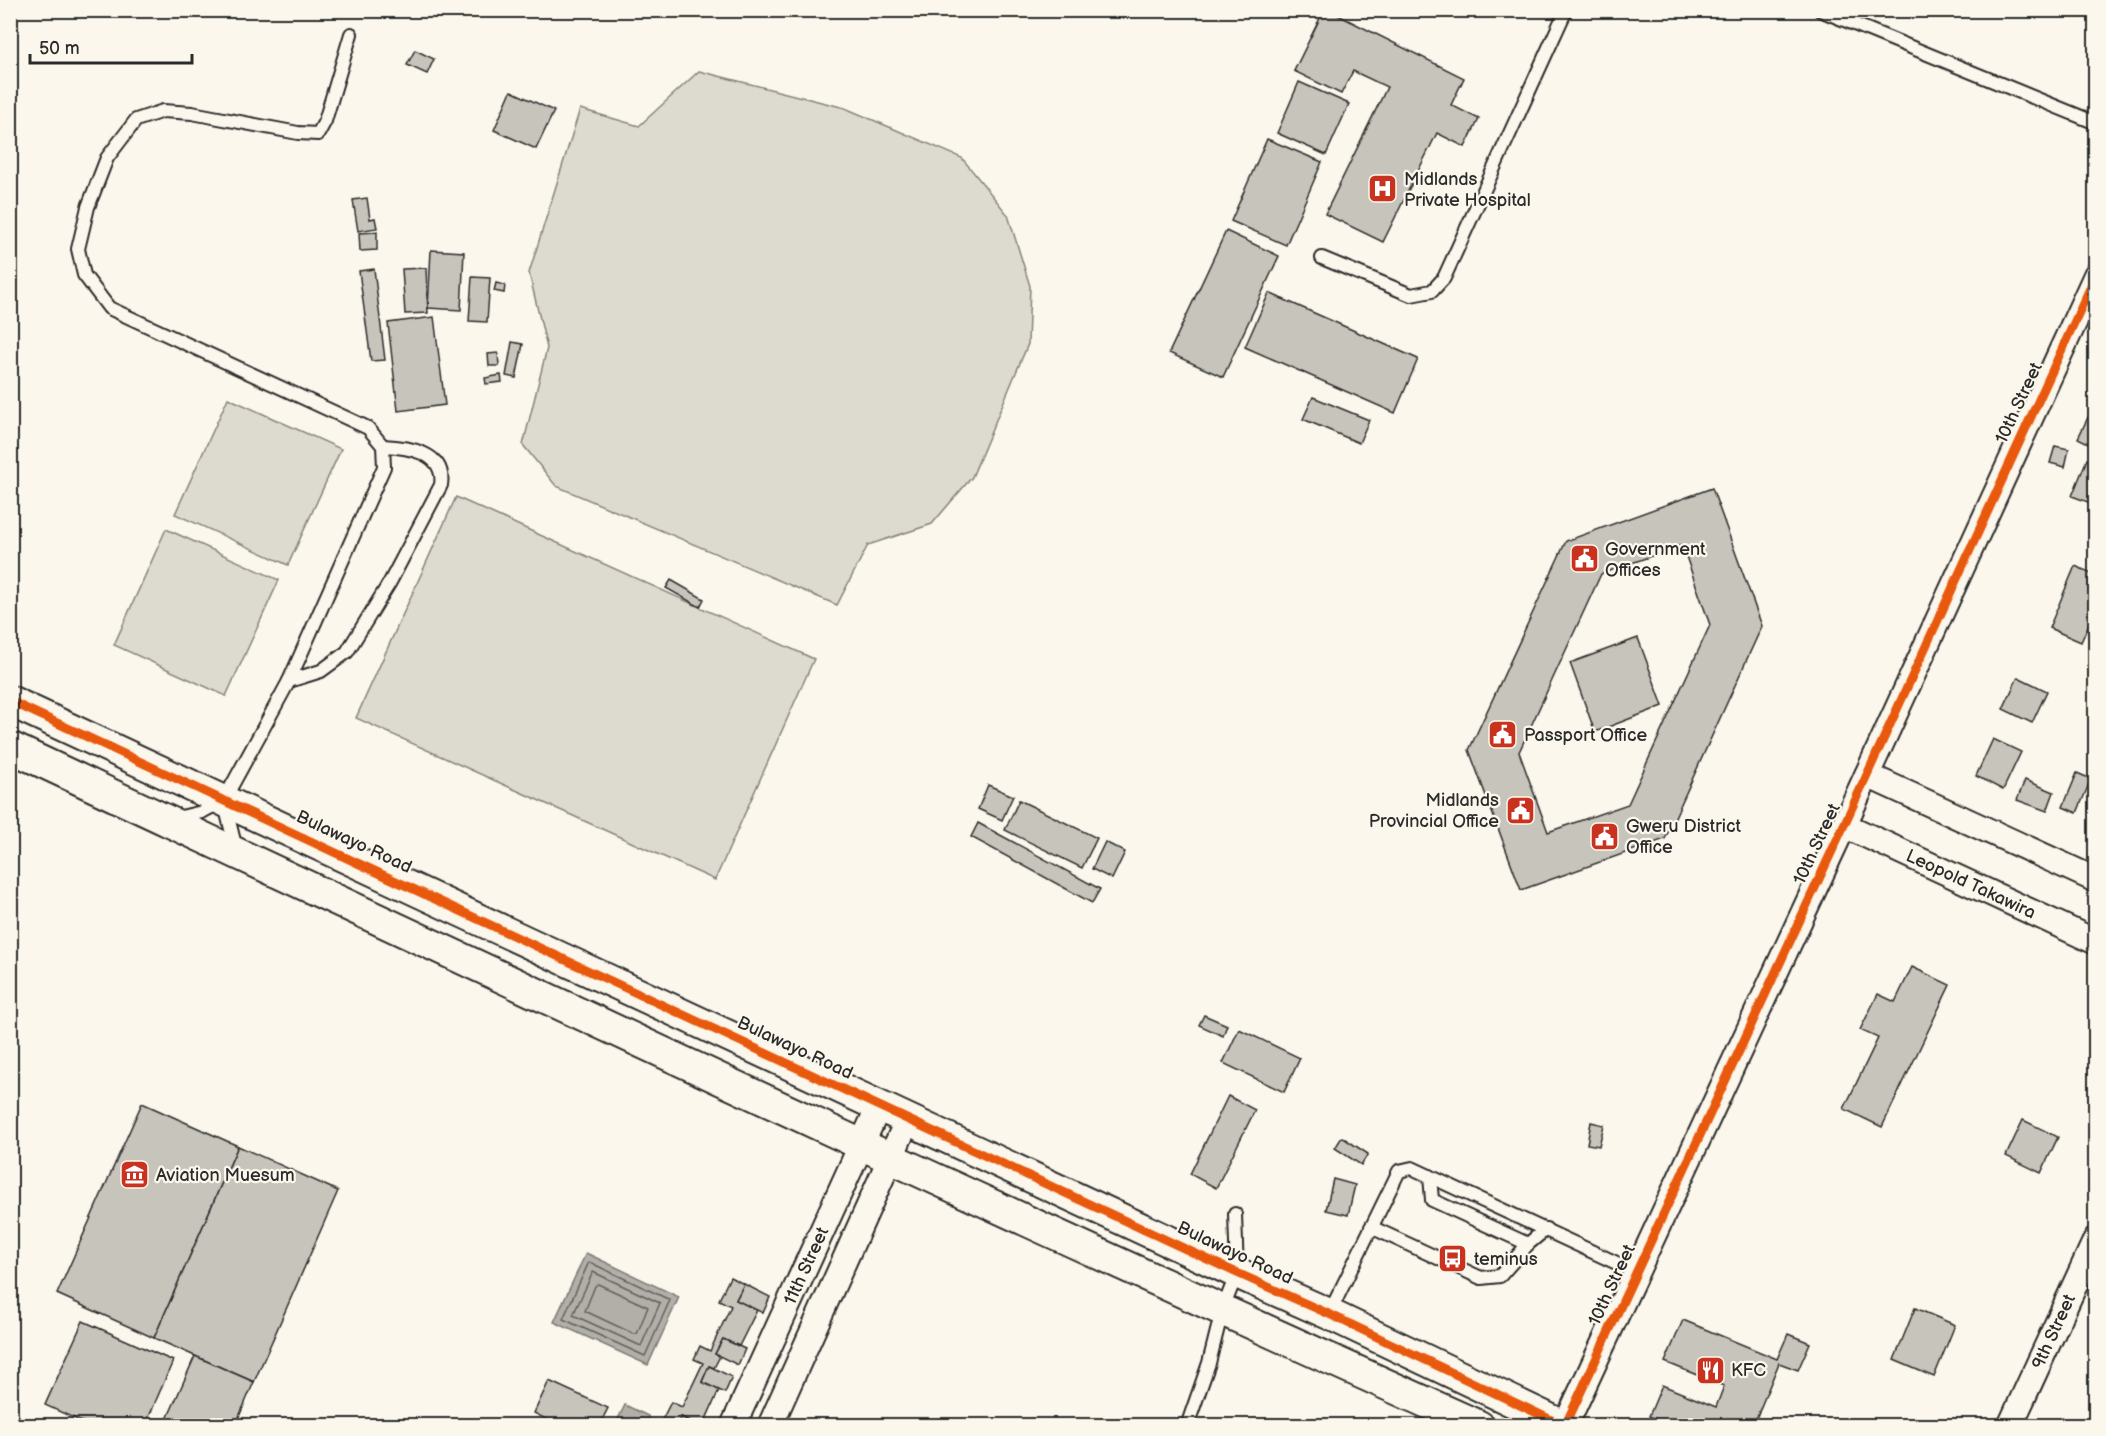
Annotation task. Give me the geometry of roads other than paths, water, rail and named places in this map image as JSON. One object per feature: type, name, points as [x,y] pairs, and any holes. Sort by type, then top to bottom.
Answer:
[{"type":"street","name":"10th Street","points":[[1565,1425],[2096,275]]},
{"type":"street","name":"Bulawayo Road","points":[[10,701],[1565,1425]]},
{"type":"street","points":[[10,747],[890,1158],[1222,1311],[1479,1425]]},
{"type":"street","points":[[1867,775],[2096,880]]},
{"type":"street","name":"Leopold Takawira","points":[[1844,825],[2096,942]]},
{"type":"street","name":"11th Street","points":[[733,1425],[879,1106]]},
{"type":"street","name":"11th Street","points":[[770,1425],[908,1119]]},
{"type":"street","name":"9th Street","points":[[2010,1425],[2096,1239]]},
{"type":"lane","points":[[1322,258],[1411,295],[1432,291],[1444,278],[1566,10]]},
{"type":"lane","points":[[1820,10],[2096,123]]},
{"type":"lane","points":[[167,820],[202,812],[224,800],[289,681],[384,467],[383,446],[368,428],[109,308],[84,275],[78,249],[88,207],[107,158],[136,120],[163,111],[192,113],[298,133],[318,134],[325,121],[351,34]]},
{"type":"lane","points":[[289,681],[321,671],[347,652],[390,582],[441,485],[443,474],[428,455],[406,447],[383,446]]},
{"type":"lane","points":[[224,800],[237,853]]},
{"type":"lane","points":[[1329,1314],[1399,1171],[1412,1168],[1636,1272]]},
{"type":"lane","points":[[1430,1176],[1432,1200],[1528,1244]]},
{"type":"lane","points":[[1187,1425],[1209,1363],[1222,1311],[1237,1274],[1235,1214]]},
{"type":"lane","points":[[1371,1227],[1480,1278],[1500,1276],[1528,1244],[1546,1229]]},
{"type":"water","points":[[586,1253],[679,1297],[648,1365],[554,1322]]},
{"type":"water","points":[[625,1405],[648,1416],[651,1425],[631,1425],[618,1419]]},
{"type":"place","name":"Midlands Private Hospital","points":[[1383,189]]},
{"type":"place","name":"Government Offices","points":[[1584,559]]},
{"type":"place","name":"Passport Office","points":[[1503,735]]},
{"type":"place","name":"Midlands Provincial Office","points":[[1520,810]]},
{"type":"place","name":"Gweru District Office","points":[[1605,836]]},
{"type":"place","name":"Aviation Muesum","points":[[135,1175]]},
{"type":"place","name":"teminus","points":[[1453,1259]]},
{"type":"place","name":"KFC","points":[[1710,1370]]}]
